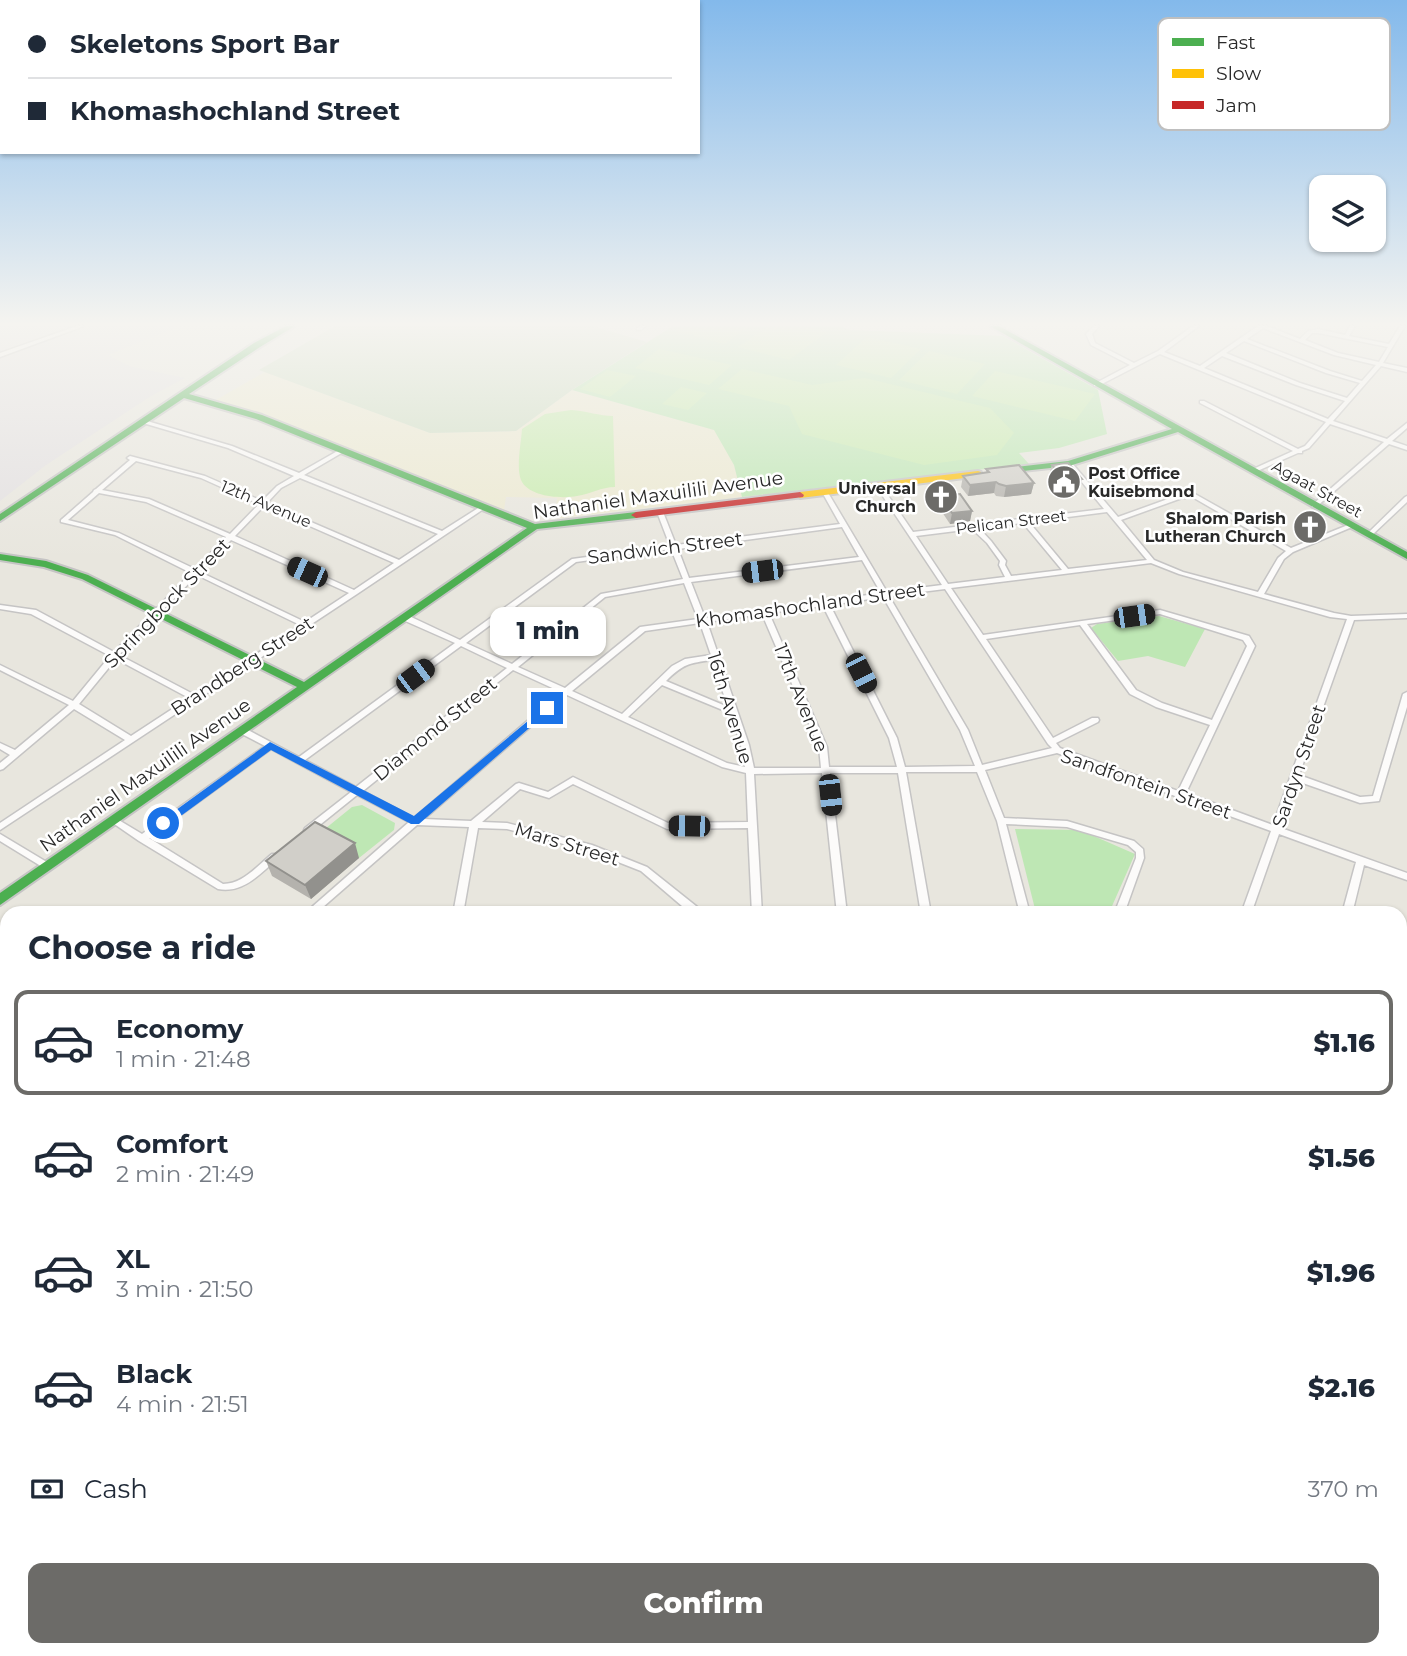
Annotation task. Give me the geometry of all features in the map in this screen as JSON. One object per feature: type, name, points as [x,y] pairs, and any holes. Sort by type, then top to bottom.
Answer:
[{"type":"street","points":[[0,519],[171,403]]},
{"type":"street","points":[[212,403],[259,417],[534,527]]},
{"type":"street","name":"Agaat Street","points":[[1130,403],[1407,556]]},
{"type":"street","points":[[1205,403],[1300,452]]},
{"type":"street","points":[[1285,403],[1330,422],[1407,448]]},
{"type":"street","points":[[1253,471],[1300,452],[1346,403]]},
{"type":"street","points":[[145,422],[230,446],[443,534]]},
{"type":"street","points":[[1314,506],[1407,425]]},
{"type":"street","name":"Nathaniel Maxuilili Avenue","points":[[0,900],[534,527],[1069,463],[1179,429]]},
{"type":"street","name":"Springbock Street","points":[[0,767],[74,705],[116,654],[279,487],[343,450]]},
{"type":"street","name":"12th Avenue","points":[[96,491],[132,459],[203,477],[400,563]]},
{"type":"street","points":[[1069,463],[1152,561]]},
{"type":"street","points":[[879,486],[1054,746],[1095,720]]},
{"type":"street","points":[[305,625],[117,534],[63,521],[96,491],[147,500],[355,593]]},
{"type":"street","points":[[825,492],[956,714],[1001,821],[1023,906]]},
{"type":"street","points":[[1118,519],[1181,496],[1195,496],[1291,551]]},
{"type":"street","points":[[1369,535],[1407,498]]},
{"type":"street","name":"Brandberg Street","points":[[0,828],[485,506]]},
{"type":"street","name":"Pelican Street","points":[[912,534],[1110,510]]},
{"type":"street","name":"16th Avenue","points":[[660,512],[716,657],[745,745],[750,771],[757,906]]},
{"type":"street","points":[[1024,520],[1066,571]]},
{"type":"street","name":"Sandwich Street","points":[[299,761],[573,560],[845,525]]},
{"type":"street","points":[[973,526],[1003,561],[1002,565],[1009,578]]},
{"type":"street","points":[[1260,595],[1281,558],[1291,551],[1350,526]]},
{"type":"street","points":[[0,557],[62,568],[305,687]]},
{"type":"street","name":"Diamond Street","points":[[303,834],[606,594],[864,558]]},
{"type":"street","name":"Khomashochland Street","points":[[317,906],[643,629],[825,602],[1152,561],[1181,573],[1351,618],[1407,616]]},
{"type":"street","points":[[825,602],[893,738],[902,771],[925,906]]},
{"type":"street","points":[[0,607],[33,612],[195,698]]},
{"type":"street","name":"17th Avenue","points":[[764,611],[823,747],[828,771],[841,906]]},
{"type":"street","points":[[982,637],[1160,612],[1246,638],[1251,646],[1181,794]]},
{"type":"street","name":"Sandfontein Street","points":[[406,618],[725,765],[750,771],[978,769],[1054,746],[1407,877]]},
{"type":"street","name":"Sardyn Street","points":[[1249,906],[1351,618]]},
{"type":"street","points":[[1082,622],[1133,692],[1159,705],[1214,724]]},
{"type":"street","points":[[623,718],[675,668],[688,661],[716,657]]},
{"type":"street","points":[[0,667],[74,705],[131,740]]},
{"type":"street","points":[[662,682],[734,712]]},
{"type":"street","points":[[1296,777],[1360,800],[1376,799],[1407,694]]},
{"type":"street","points":[[243,731],[415,821]]},
{"type":"street","points":[[0,746],[15,754]]},
{"type":"street","points":[[142,839],[270,746]]},
{"type":"street","points":[[459,906],[474,824],[514,788],[524,787],[549,794],[573,780],[667,825],[752,825]]},
{"type":"street","points":[[114,821],[220,887],[231,889],[239,886],[281,851]]},
{"type":"street","name":"Mars Street","points":[[415,821],[474,824],[541,833],[592,848],[648,872],[690,906]]},
{"type":"street","points":[[1001,821],[1067,824],[1131,844],[1140,851],[1140,858],[1122,906]]},
{"type":"street","points":[[0,837],[47,866]]},
{"type":"street","points":[[1349,906],[1361,861]]},
{"type":"shaded area","points":[[0,403],[140,403],[46,465],[0,501]]},
{"type":"shaded area","points":[[222,403],[350,403],[430,433],[516,431],[554,403],[619,403],[715,430],[734,465],[742,497],[551,519],[549,512],[556,511],[557,498],[506,497],[504,510],[264,415]]},
{"type":"green space","points":[[349,403],[554,403],[516,431],[430,433]]},
{"type":"green space","points":[[619,403],[1101,403],[1107,434],[1059,448],[1019,453],[1029,464],[742,497],[734,465],[714,430]]},
{"type":"green space","points":[[663,403],[696,403],[688,410]]},
{"type":"green space","points":[[778,403],[970,403],[990,408],[1014,433],[997,455],[924,465],[802,434],[789,406]]},
{"type":"green space","points":[[1002,403],[1088,403],[1075,421]]},
{"type":"green space","points":[[571,410],[613,416],[615,487],[571,497],[546,496],[531,490],[521,480],[519,462],[522,429],[545,414]]},
{"type":"green space","points":[[1159,616],[1205,629],[1185,667],[1148,656],[1118,661],[1091,628],[1097,624]]},
{"type":"green space","points":[[362,805],[395,823],[394,830],[359,858],[321,836],[289,858],[352,807]]},
{"type":"green space","points":[[1015,829],[1080,830],[1135,854],[1112,906],[1034,906]]},
{"type":"building","points":[[1068,463],[1082,479],[1066,481],[1052,465]]},
{"type":"building","points":[[1019,465],[1034,483],[1006,486],[996,482],[970,485],[963,476],[989,472],[986,469]]},
{"type":"building","points":[[960,494],[972,511],[952,513],[940,496]]},
{"type":"building","points":[[315,822],[355,843],[305,885],[266,861]]},
{"type":"traffic: fast","points":[[0,518],[170,403]]},
{"type":"traffic: fast","points":[[212,403],[259,417],[534,527]]},
{"type":"traffic: fast","points":[[1132,403],[1407,556]]},
{"type":"traffic: fast","points":[[1007,471],[1069,463],[1179,429]]},
{"type":"traffic: fast","points":[[0,900],[534,527],[636,515]]},
{"type":"traffic: fast","points":[[0,557],[46,564],[85,577],[305,687]]},
{"type":"traffic: slow","points":[[800,495],[978,474]]},
{"type":"traffic: jam","points":[[636,515],[800,495]]},
{"type":"place","name":"Post Office Kuisebmond","points":[[1064,482]]},
{"type":"place","name":"Universal Church","points":[[941,497]]},
{"type":"place","name":"Shalom Parish Lutheran Church","points":[[1310,527]]},
{"type":"route","points":[[163,823],[270,746],[415,821],[547,708]]}]
